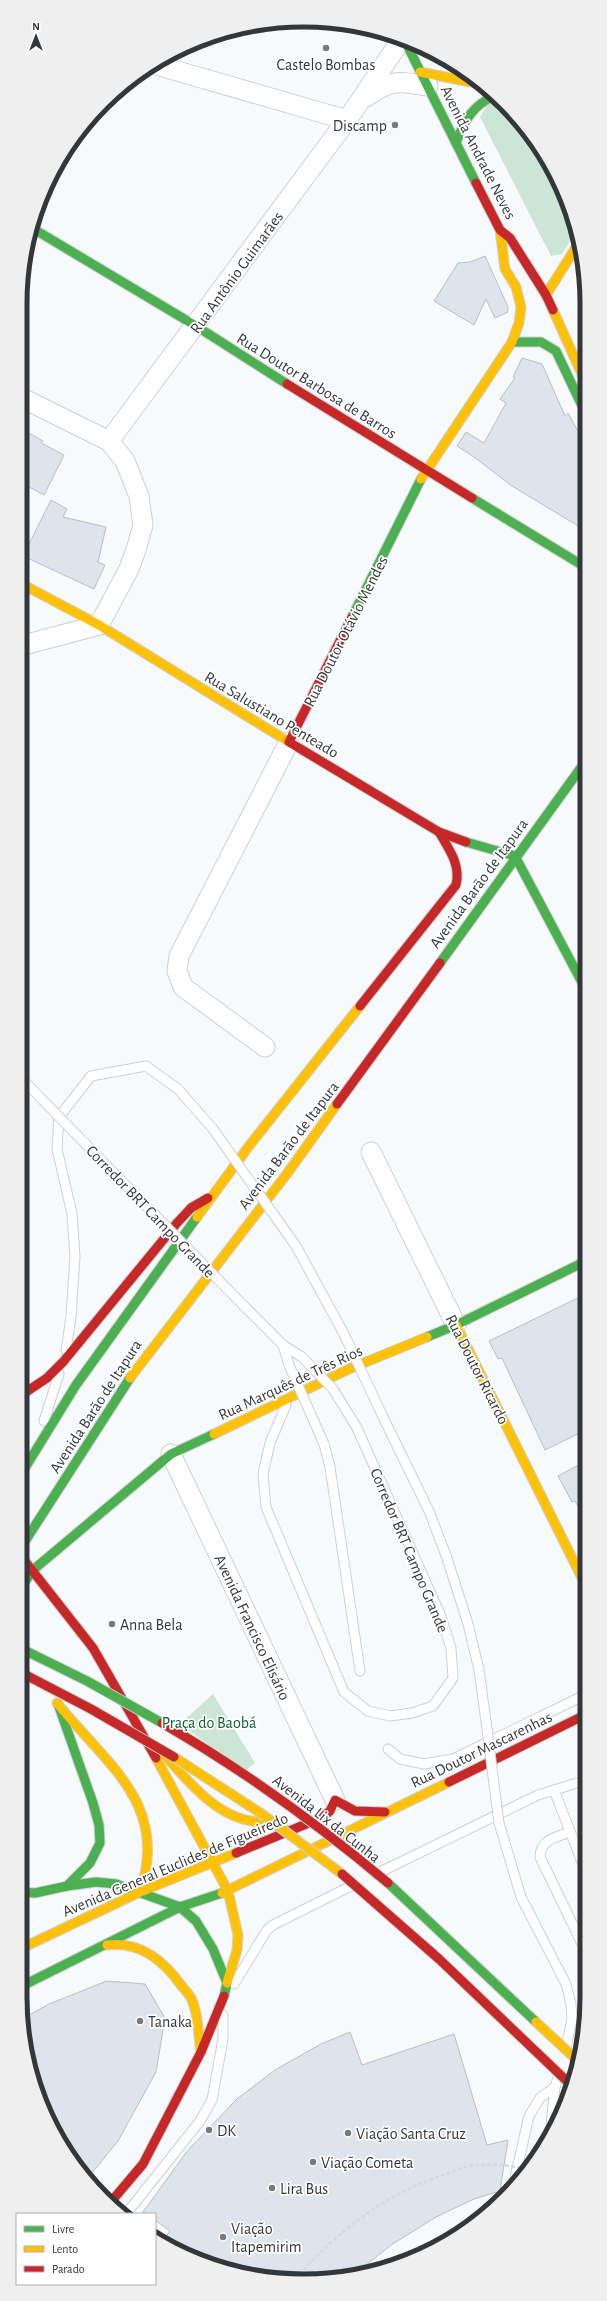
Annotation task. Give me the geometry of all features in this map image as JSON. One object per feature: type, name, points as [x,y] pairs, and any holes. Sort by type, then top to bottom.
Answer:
[{"type":"main road","name":"Avenida Andrade Neves","points":[[408,48],[500,230],[510,238],[546,294],[580,370]]},
{"type":"main road","points":[[424,79],[470,83]]},
{"type":"main road","points":[[456,143],[466,119],[475,105],[489,99]]},
{"type":"main road","name":"Rua Doutor Otávio Mendes","points":[[289,742],[425,471],[512,342],[519,323],[521,307],[516,287],[505,269],[500,230]]},
{"type":"main road","name":"Rua Doutor Barbosa de Barros","points":[[36,231],[196,326],[425,471],[535,535],[580,564]]},
{"type":"main road","points":[[546,294],[575,249]]},
{"type":"main road","points":[[512,342],[541,342],[556,352],[580,402]]},
{"type":"main road","name":"Rua Salustiano Penteado","points":[[27,587],[99,625],[439,832],[466,842],[515,856]]},
{"type":"main road","name":"Avenida Barão de Itapura","points":[[27,1538],[137,1366],[286,1175],[515,856],[580,769]]},
{"type":"main road","name":"Avenida Barão de Itapura","points":[[27,1466],[91,1363],[249,1146],[456,886],[459,877],[458,867],[439,832]]},
{"type":"main road","points":[[515,856],[580,979]]},
{"type":"main road","points":[[27,1391],[47,1378],[63,1362],[191,1208],[214,1196]]},
{"type":"main road","name":"Rua Marquês de Três Rios","points":[[27,1574],[30,1567],[171,1454],[288,1400],[349,1369],[456,1325],[580,1264]]},
{"type":"main road","name":"Rua Doutor Ricardo","points":[[456,1325],[580,1574]]},
{"type":"main road","points":[[27,1564],[93,1648],[140,1728],[178,1801],[213,1861],[228,1891],[238,1935],[237,1950],[224,1998],[201,2052],[143,2164],[114,2198]]},
{"type":"main road","name":"Avenida Lix da Cunha","points":[[27,1651],[114,1694],[279,1797],[352,1854],[425,1917],[574,2057]]},
{"type":"main road","points":[[27,1656],[58,1704],[102,1751],[118,1773],[143,1817],[148,1839],[149,1854],[140,1892]]},
{"type":"main road","points":[[27,1676],[124,1727],[208,1776],[278,1826],[357,1886],[431,1952],[567,2081]]},
{"type":"main road","points":[[58,1704],[99,1825],[100,1842],[95,1854],[81,1873],[66,1886]]},
{"type":"main road","name":"Rua Doutor Mascarenhas","points":[[103,1946],[180,1907],[228,1891],[580,1717]]},
{"type":"main road","points":[[140,1728],[199,1793],[221,1809],[251,1821],[308,1823]]},
{"type":"main road","points":[[335,1800],[355,1811],[375,1813],[389,1812]]},
{"type":"main road","name":"Avenida General Euclides de Figueiredo","points":[[27,1946],[140,1892],[308,1823],[327,1814],[335,1800]]},
{"type":"main road","points":[[27,1892],[35,1893],[66,1886],[107,1883],[140,1892],[180,1907],[196,1921],[204,1933],[213,1949],[227,1983]]},
{"type":"main road","points":[[27,1984],[103,1946],[117,1943],[138,1947],[160,1960],[192,2000],[201,2052]]},
{"type":"street","name":"Rua Antônio Guimarães","points":[[109,441],[196,326],[347,120],[398,44]]},
{"type":"street","points":[[161,66],[347,120]]},
{"type":"street","name":"Rua Antônio Guimarães","points":[[360,102],[382,86],[398,81],[424,79]]},
{"type":"street","points":[[27,400],[109,441],[125,461],[139,496],[143,525],[129,569],[99,625],[27,644]]},
{"type":"street","name":"Rua Doutor Otávio Mendes","points":[[265,1047],[183,987],[177,971],[179,956],[289,742]]},
{"type":"street","name":"Rua Doutor Ricardo","points":[[371,1152],[456,1325]]},
{"type":"street","name":"Avenida Francisco Elisário","points":[[171,1454],[335,1800]]},
{"type":"lane","points":[[33,1458],[63,1362],[71,1317],[76,1257],[72,1214],[57,1149],[59,1117],[91,1076],[146,1066],[178,1089],[213,1129],[300,1252],[344,1334],[429,1511],[447,1558],[468,1624],[476,1655],[499,1823],[521,1897],[566,1984],[571,2004],[570,2033],[555,2087],[552,2118]]},
{"type":"lane","name":"Corredor BRT Campo Grande","points":[[27,1084],[283,1345],[302,1357],[333,1389],[357,1428],[440,1614],[451,1648],[453,1678],[433,1706],[412,1713],[390,1716],[368,1711],[344,1692],[266,1507],[263,1474],[270,1443],[288,1400]]},
{"type":"lane","name":"Corredor BRT Campo Grande","points":[[283,1345],[289,1365],[324,1444],[330,1467],[360,1671]]},
{"type":"lane","points":[[388,1750],[400,1759],[424,1764],[453,1759],[580,1697]]},
{"type":"lane","points":[[128,2211],[200,2121],[212,2100],[223,2039],[224,1998],[242,1974],[267,1930],[284,1918],[524,1801],[580,1782]]},
{"type":"lane","points":[[554,1790],[580,1857]]},
{"type":"lane","points":[[570,1832],[546,1842],[540,1850],[540,1858],[580,1940]]},
{"type":"lane","points":[[516,2175],[529,2116],[540,2098],[555,2087]]},
{"type":"path","points":[[300,2274],[309,2263],[348,2228],[382,2204],[418,2183],[469,2166],[504,2164],[521,2168]]},
{"type":"green space","points":[[490,101],[492,101],[523,135],[543,165],[559,198],[572,238],[562,254],[551,256],[480,117]]},
{"type":"green space","name":"Praça do Baobá","points":[[213,1694],[255,1763],[245,1771],[180,1724]]},
{"type":"building","points":[[485,256],[508,307],[508,312],[495,318],[486,299],[474,325],[434,301],[458,263],[470,262]]},
{"type":"building","points":[[522,358],[542,364],[565,416],[568,413],[580,435],[580,527],[512,486],[457,446],[466,432],[484,443],[506,403],[500,399],[515,378],[513,377]]},
{"type":"building","points":[[27,432],[43,441],[41,443],[64,455],[44,495],[27,486]]},
{"type":"building","points":[[51,500],[67,509],[63,517],[106,527],[98,562],[105,565],[94,589],[27,558],[27,548]]},
{"type":"building","points":[[580,1297],[580,1433],[545,1450],[502,1358],[498,1359],[489,1341]]},
{"type":"building","points":[[580,1464],[580,1510],[575,1501],[572,1502],[558,1476]]},
{"type":"building","points":[[107,1981],[145,1984],[165,2018],[156,2072],[118,2141],[91,2174],[64,2136],[48,2103],[36,2069],[29,2034],[28,2016],[49,2004]]},
{"type":"building","points":[[350,2032],[362,2065],[454,2034],[487,2145],[508,2140],[500,2191],[474,2199],[436,2217],[391,2245],[363,2268],[340,2272],[304,2274],[267,2272],[250,2269],[232,2265],[198,2253],[165,2237],[170,2231],[156,2221],[156,2213],[143,2212],[188,2150],[237,2099],[275,2070],[321,2044]]},
{"type":"traffic: fast","points":[[408,48],[476,183]]},
{"type":"traffic: fast","points":[[456,143],[462,128],[474,109],[489,99]]},
{"type":"traffic: fast","points":[[36,231],[196,326],[287,384]]},
{"type":"traffic: fast","points":[[512,342],[541,342],[556,351],[580,401]]},
{"type":"traffic: fast","points":[[352,617],[421,479]]},
{"type":"traffic: fast","points":[[472,498],[580,564]]},
{"type":"traffic: fast","points":[[440,963],[580,769]]},
{"type":"traffic: fast","points":[[466,842],[515,856],[580,979]]},
{"type":"traffic: fast","points":[[27,1465],[76,1385],[197,1217]]},
{"type":"traffic: fast","points":[[427,1337],[456,1325],[580,1264]]},
{"type":"traffic: fast","points":[[27,1538],[130,1378]]},
{"type":"traffic: fast","points":[[27,1579],[33,1570],[171,1454],[214,1434]]},
{"type":"traffic: fast","points":[[27,1651],[87,1681],[162,1723]]},
{"type":"traffic: fast","points":[[27,1892],[35,1893],[67,1886],[90,1863],[100,1843],[99,1825],[93,1803],[58,1704]]},
{"type":"traffic: fast","points":[[67,1886],[96,1882],[116,1884],[180,1907],[196,1921],[213,1949],[227,1983],[224,1996]]},
{"type":"traffic: fast","points":[[388,1883],[536,2022]]},
{"type":"traffic: fast","points":[[27,1984],[180,1907],[222,1893]]},
{"type":"traffic: slow","points":[[420,72],[468,81]]},
{"type":"traffic: slow","points":[[421,479],[512,342],[519,323],[521,307],[516,287],[505,269],[500,230]]},
{"type":"traffic: slow","points":[[546,295],[575,249]]},
{"type":"traffic: slow","points":[[553,310],[580,370]]},
{"type":"traffic: slow","points":[[27,587],[99,625],[289,742]]},
{"type":"traffic: slow","points":[[197,1217],[249,1146],[360,1006]]},
{"type":"traffic: slow","points":[[130,1378],[286,1175],[337,1104]]},
{"type":"traffic: slow","points":[[456,1325],[580,1574]]},
{"type":"traffic: slow","points":[[214,1434],[349,1369],[427,1337]]},
{"type":"traffic: slow","points":[[57,1703],[113,1766],[128,1787],[140,1810],[147,1834],[147,1861],[140,1892]]},
{"type":"traffic: slow","points":[[163,1753],[202,1795],[226,1812],[238,1818],[252,1821],[283,1822]]},
{"type":"traffic: slow","points":[[174,1757],[262,1814],[342,1874]]},
{"type":"traffic: slow","points":[[156,1758],[228,1891],[238,1935],[237,1950],[227,1983]]},
{"type":"traffic: slow","points":[[222,1893],[449,1782]]},
{"type":"traffic: slow","points":[[27,1946],[140,1892],[236,1853]]},
{"type":"traffic: slow","points":[[107,1945],[130,1946],[140,1949],[158,1960],[174,1976],[192,2000],[197,2019],[201,2052]]},
{"type":"traffic: slow","points":[[536,2022],[574,2057]]},
{"type":"traffic: jam","points":[[476,183],[500,230],[510,238],[546,295],[553,310]]},
{"type":"traffic: jam","points":[[287,384],[472,498]]},
{"type":"traffic: jam","points":[[352,617],[289,742],[439,832],[466,842]]},
{"type":"traffic: jam","points":[[360,1006],[456,885],[457,871],[453,857],[439,832]]},
{"type":"traffic: jam","points":[[337,1104],[440,963]]},
{"type":"traffic: jam","points":[[27,1391],[47,1378],[63,1362],[177,1223],[191,1208],[208,1198]]},
{"type":"traffic: jam","points":[[27,1564],[93,1648],[156,1758]]},
{"type":"traffic: jam","points":[[27,1676],[91,1709],[174,1757]]},
{"type":"traffic: jam","points":[[449,1782],[580,1717]]},
{"type":"traffic: jam","points":[[162,1723],[222,1759],[279,1798],[334,1839],[388,1883]]},
{"type":"traffic: jam","points":[[236,1853],[323,1817],[330,1811],[335,1800],[355,1811],[385,1812]]},
{"type":"traffic: jam","points":[[342,1874],[439,1959],[567,2081]]},
{"type":"traffic: jam","points":[[114,2198],[143,2164],[201,2052],[224,1996]]},
{"type":"place","name":"Castelo Bombas","points":[[326,48]]},
{"type":"place","name":"Discamp","points":[[395,125]]},
{"type":"place","name":"Anna Bela","points":[[112,1624]]},
{"type":"place","name":"Tanaka","points":[[140,2021]]},
{"type":"place","name":"DK","points":[[209,2130]]},
{"type":"place","name":"Viação Santa Cruz","points":[[348,2133]]},
{"type":"place","name":"Viação Cometa","points":[[313,2162]]},
{"type":"place","name":"Lira Bus","points":[[272,2188]]},
{"type":"place","name":"Viação Itapemirim","points":[[223,2237]]}]
